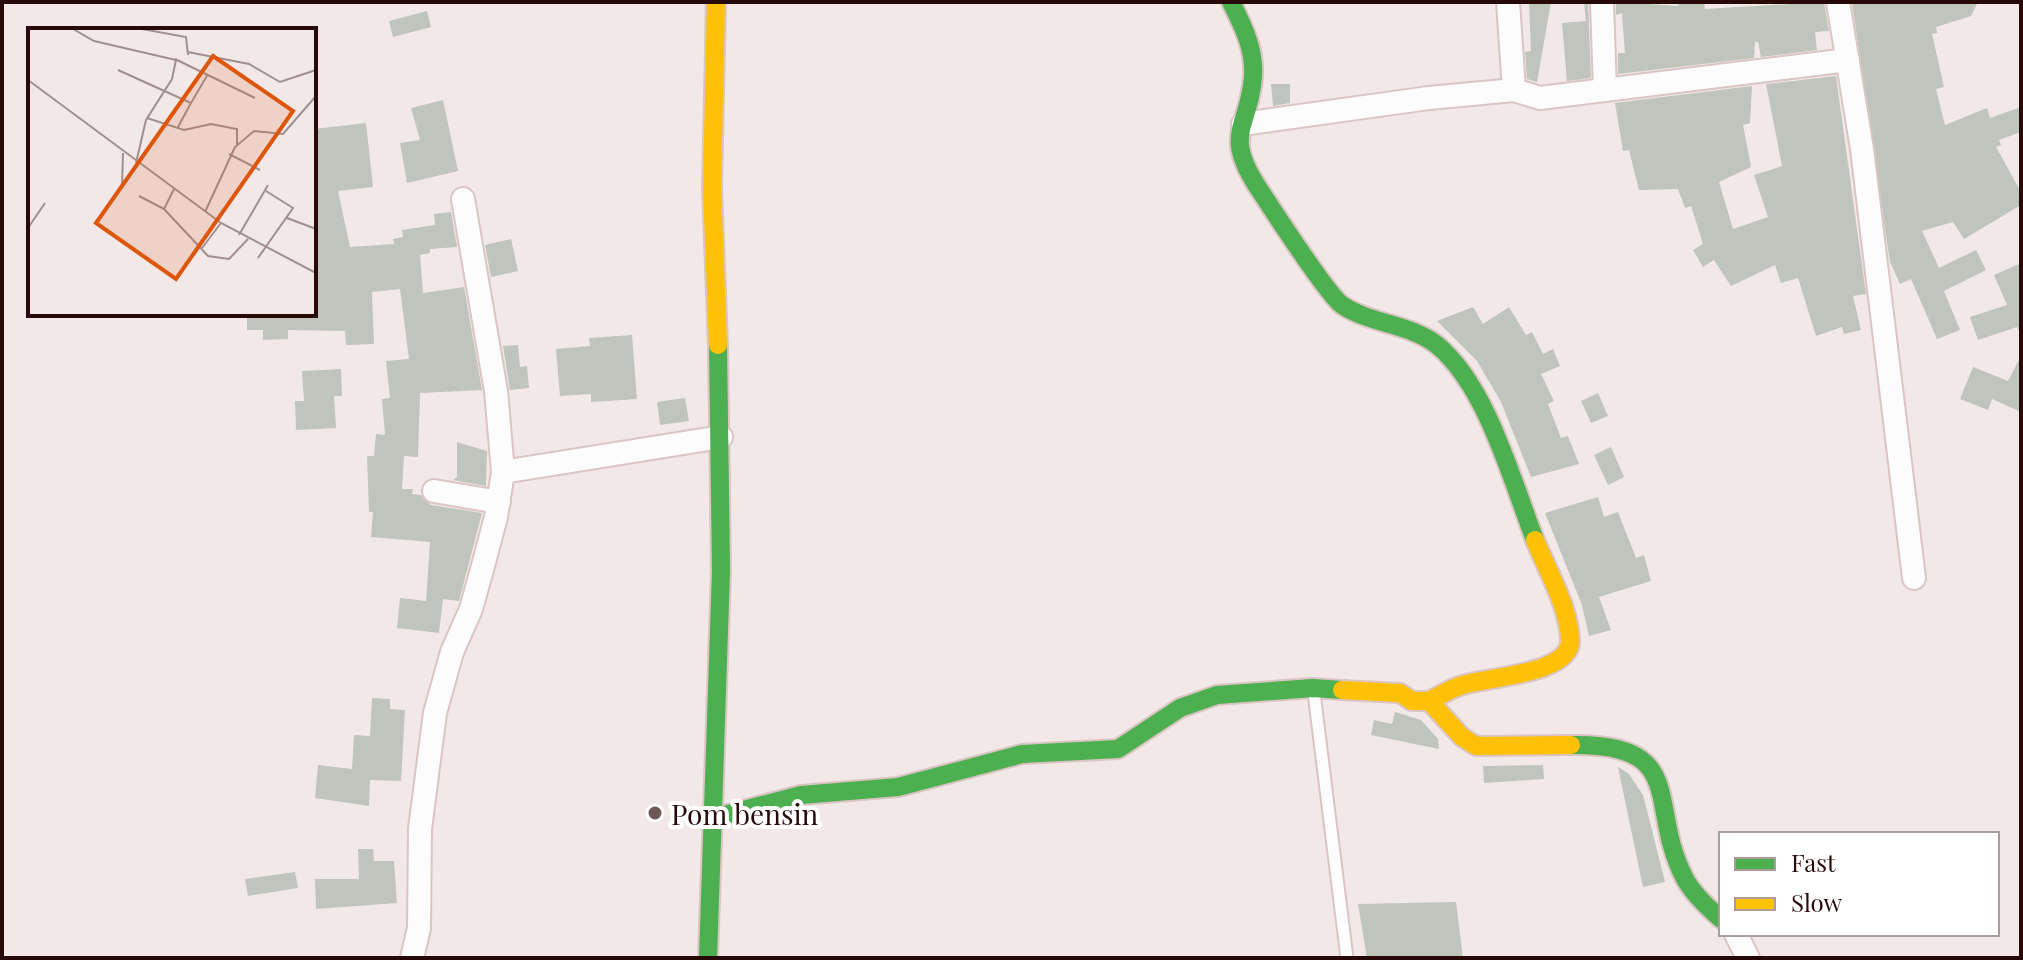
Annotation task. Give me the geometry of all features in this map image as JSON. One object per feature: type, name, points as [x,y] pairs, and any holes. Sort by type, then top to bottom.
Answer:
[{"type":"street","points":[[708,958],[721,437],[712,188],[716,2]]},
{"type":"street","points":[[713,818],[801,795],[898,787],[1022,754],[1118,749],[1198,700],[1238,692],[1313,688],[1400,693],[1412,701],[1429,701],[1461,685],[1551,666],[1566,655],[1571,642],[1564,612],[1483,409],[1461,371],[1436,344],[1398,325],[1341,304],[1328,290],[1256,185],[1241,157],[1237,139],[1253,77],[1249,39],[1231,2]]},
{"type":"street","points":[[1508,2],[1514,90]]},
{"type":"street","points":[[1602,2],[1605,90]]},
{"type":"street","points":[[1838,2],[1862,149],[1914,578]]},
{"type":"street","points":[[1243,124],[1429,98],[1514,90],[1540,98],[1848,60]]},
{"type":"street","points":[[412,958],[419,928],[420,829],[435,713],[452,652],[471,609],[499,502],[503,472],[496,391],[463,199]]},
{"type":"street","points":[[503,472],[721,437]]},
{"type":"street","points":[[434,491],[499,502]]},
{"type":"street","points":[[1429,701],[1462,737],[1476,746],[1623,748],[1645,760],[1663,791],[1675,853],[1684,877],[1701,902],[1719,917]]},
{"type":"street","points":[[1737,936],[1748,958]]},
{"type":"lane","points":[[1313,688],[1347,958]]},
{"type":"building","points":[[1529,2],[1551,2],[1537,82],[1527,79],[1525,52],[1531,51]]},
{"type":"building","points":[[1584,2],[1588,2],[1591,78],[1567,81],[1562,23],[1586,21]]},
{"type":"building","points":[[1616,2],[1678,6],[1678,2],[1704,2],[1705,9],[1824,2],[1829,31],[1815,32],[1817,50],[1761,57],[1758,42],[1755,42],[1754,58],[1618,74],[1618,53],[1625,53],[1622,13],[1616,15]]},
{"type":"building","points":[[1852,2],[1978,2],[1971,16],[1936,27],[1937,33],[1932,34],[1944,87],[1936,89],[1945,125],[1987,108],[1990,118],[2021,107],[2021,132],[1999,140],[2001,145],[1996,147],[2021,192],[2021,205],[1964,239],[1953,222],[1922,231],[1939,268],[1976,250],[1986,270],[1944,291],[1960,330],[1937,339],[1911,279],[1900,284],[1890,262]]},
{"type":"building","points":[[427,11],[431,27],[393,37],[389,21]]},
{"type":"building","points":[[1836,76],[1866,294],[1853,296],[1861,330],[1844,334],[1842,327],[1816,336],[1798,278],[1781,283],[1775,265],[1731,286],[1714,260],[1703,267],[1693,250],[1703,244],[1691,206],[1685,208],[1678,189],[1639,190],[1629,150],[1623,151],[1615,103],[1752,86],[1750,123],[1743,125],[1751,167],[1719,182],[1733,229],[1768,217],[1754,175],[1782,166],[1766,84]]},
{"type":"building","points":[[1271,84],[1290,84],[1290,103],[1273,106]]},
{"type":"building","points":[[443,100],[458,171],[407,183],[400,143],[420,140],[411,108]]},
{"type":"building","points":[[366,123],[373,187],[338,191],[350,247],[394,244],[393,239],[403,237],[402,230],[435,225],[434,214],[451,212],[457,247],[430,249],[430,253],[420,255],[423,293],[464,287],[482,390],[420,393],[418,457],[404,456],[402,489],[413,489],[412,494],[421,495],[431,505],[482,513],[459,601],[443,599],[439,633],[397,628],[400,598],[426,601],[430,542],[371,537],[373,512],[369,512],[367,456],[374,456],[376,434],[385,435],[382,399],[390,398],[386,361],[409,359],[400,289],[372,292],[374,344],[346,345],[345,331],[288,330],[288,339],[263,340],[263,330],[247,330],[247,317],[316,316],[316,129]]},
{"type":"building","points":[[511,239],[518,271],[491,277],[485,245]]},
{"type":"building","points":[[2021,263],[2021,335],[2017,327],[1978,340],[1970,317],[2007,305],[1994,275]]},
{"type":"building","points":[[1473,307],[1483,324],[1509,307],[1526,335],[1532,332],[1543,354],[1553,349],[1560,366],[1541,374],[1554,401],[1548,404],[1561,438],[1568,436],[1579,464],[1531,477],[1501,402],[1477,361],[1437,321]]},
{"type":"building","points":[[632,335],[637,399],[591,402],[591,394],[560,396],[556,349],[590,346],[589,338]]},
{"type":"building","points":[[518,345],[520,367],[527,366],[529,388],[510,390],[503,346]]},
{"type":"building","points":[[2021,356],[2021,412],[1992,399],[1988,410],[1960,399],[1973,367],[2008,381]]},
{"type":"building","points":[[341,369],[342,396],[334,396],[336,428],[296,430],[295,401],[304,401],[302,371]]},
{"type":"building","points":[[1598,393],[1608,416],[1591,423],[1581,401]]},
{"type":"building","points":[[685,398],[689,421],[660,425],[657,402]]},
{"type":"building","points":[[457,442],[487,451],[486,486],[453,480],[457,477]]},
{"type":"building","points":[[1611,447],[1624,477],[1608,485],[1594,455]]},
{"type":"building","points":[[1598,497],[1604,517],[1618,512],[1636,558],[1644,555],[1651,581],[1599,597],[1611,630],[1589,636],[1582,605],[1545,513]]},
{"type":"building","points":[[372,698],[390,699],[390,709],[405,710],[401,781],[370,780],[369,806],[315,798],[318,765],[352,769],[354,735],[370,736]]},
{"type":"building","points":[[1395,712],[1421,720],[1438,739],[1439,749],[1371,735],[1374,720],[1392,724]]},
{"type":"building","points":[[1543,765],[1544,779],[1484,783],[1483,766]]},
{"type":"building","points":[[1618,767],[1629,774],[1643,795],[1665,882],[1643,887]]},
{"type":"building","points":[[358,849],[373,849],[374,861],[394,861],[397,903],[316,909],[315,879],[359,879]]},
{"type":"building","points":[[295,872],[298,888],[248,896],[245,879]]},
{"type":"building","points":[[1456,902],[1463,958],[1367,958],[1358,904]]},
{"type":"traffic: fast","points":[[1231,2],[1252,57],[1251,94],[1240,142],[1241,154],[1257,186],[1299,249],[1342,305],[1427,338],[1455,363],[1484,409],[1535,540]]},
{"type":"traffic: fast","points":[[708,958],[721,571],[718,345]]},
{"type":"traffic: fast","points":[[713,818],[801,795],[898,787],[1022,754],[1118,749],[1180,708],[1217,695],[1313,688],[1342,690]]},
{"type":"traffic: fast","points":[[1571,745],[1608,747],[1633,755],[1649,767],[1658,783],[1673,851],[1684,877],[1705,905],[1719,917]]},
{"type":"traffic: slow","points":[[716,2],[712,188],[718,345]]},
{"type":"traffic: slow","points":[[1429,701],[1463,685],[1544,667],[1567,651],[1570,640],[1566,615],[1535,540]]},
{"type":"traffic: slow","points":[[1342,690],[1400,693],[1412,701],[1429,701],[1462,737],[1476,746],[1571,745]]},
{"type":"place","name":"Pom bensin","points":[[655,813]]}]
